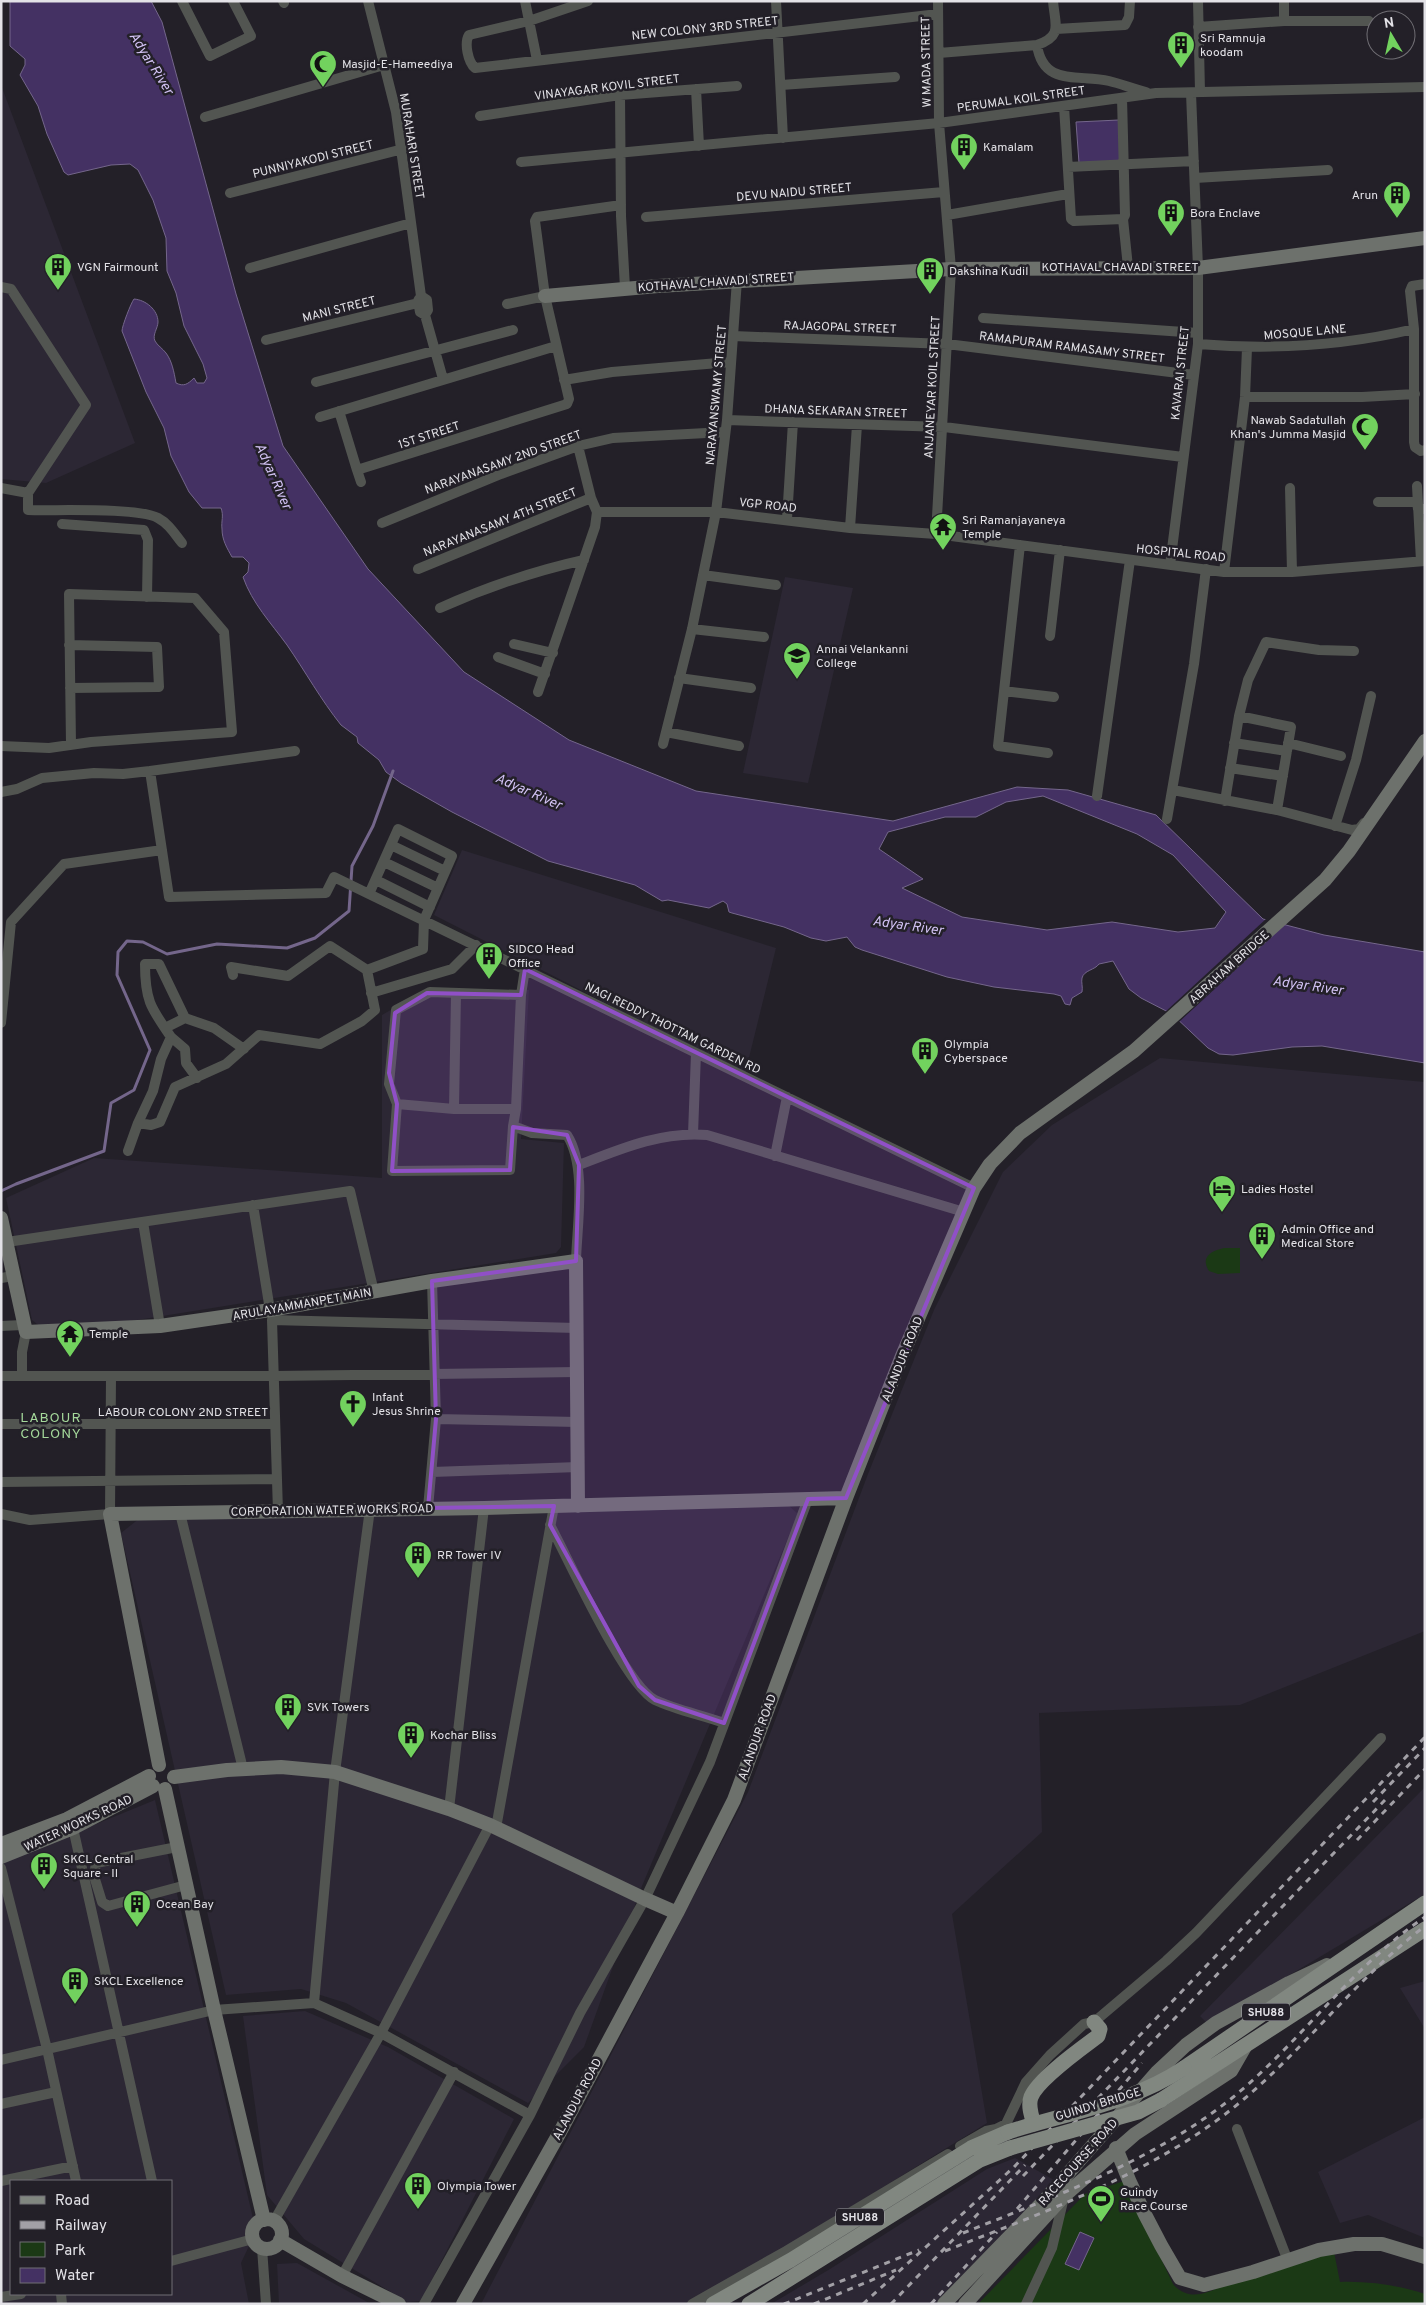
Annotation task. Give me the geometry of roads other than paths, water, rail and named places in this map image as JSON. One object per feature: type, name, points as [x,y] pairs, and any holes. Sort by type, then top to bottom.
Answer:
[{"type":"main road","name":"SHU88","points":[[1348,1955],[1425,1903]]},
{"type":"main road","name":"SHU88","points":[[1246,2046],[1425,1929]]},
{"type":"main road","name":"GUINDY BRIDGE","points":[[713,2304],[791,2260],[970,2148],[1008,2132],[1139,2092],[1163,2082],[1348,1955]]},
{"type":"main road","points":[[1034,2124],[1030,2112],[1031,2097],[1041,2084],[1098,2036],[1100,2029],[1094,2022]]},
{"type":"main road","name":"GUINDY BRIDGE","points":[[749,2304],[980,2160],[1010,2148],[1138,2112],[1161,2100],[1246,2046]]},
{"type":"street","points":[[182,1],[210,56],[251,36],[233,1]]},
{"type":"street","name":"MURAHARI STREET","points":[[368,1],[403,149],[420,299],[427,300],[428,310],[425,315],[434,350]]},
{"type":"street","points":[[525,1],[537,60]]},
{"type":"street","points":[[529,21],[588,1]]},
{"type":"street","points":[[776,1],[783,138]]},
{"type":"street","name":"W MADA STREET","points":[[938,1],[939,123]]},
{"type":"street","points":[[939,53],[1037,46],[1055,36],[1053,1]]},
{"type":"street","points":[[1056,29],[1125,25],[1129,16],[1130,1]]},
{"type":"street","name":"KAVARAI STREET","points":[[1170,565],[1198,344],[1198,268],[1194,161],[1198,1]]},
{"type":"street","points":[[1284,1],[1284,21]]},
{"type":"street","name":"NEW COLONY 3RD STREET","points":[[529,21],[469,36],[466,41],[471,64],[475,68],[938,14]]},
{"type":"street","points":[[1198,27],[1284,21],[1366,21]]},
{"type":"street","points":[[1037,46],[1044,66],[1053,73],[1085,80],[1108,81],[1129,89],[1156,93]]},
{"type":"street","points":[[205,117],[384,65]]},
{"type":"street","points":[[781,85],[895,77]]},
{"type":"street","name":"VINAYAGAR KOVIL STREET","points":[[480,116],[620,95],[737,86]]},
{"type":"street","name":"PERUMAL KOIL STREET","points":[[522,162],[939,123],[1156,93],[1425,86]]},
{"type":"street","points":[[696,88],[699,146]]},
{"type":"street","points":[[620,95],[621,205],[625,288]]},
{"type":"street","points":[[1122,98],[1125,215],[1123,219],[1128,267]]},
{"type":"street","points":[[1064,106],[1069,216],[1074,221],[1123,219]]},
{"type":"street","name":"ANJANEYAR KOIL STREET","points":[[936,534],[944,427],[951,269],[939,123]]},
{"type":"street","name":"PUNNIYAKODI STREET","points":[[230,193],[403,149]]},
{"type":"street","points":[[1068,167],[1194,161]]},
{"type":"street","points":[[1195,178],[1328,170]]},
{"type":"street","name":"DEVU NAIDU STREET","points":[[646,217],[944,192]]},
{"type":"street","points":[[947,215],[1068,194]]},
{"type":"street","points":[[621,205],[536,218],[545,296],[564,380],[612,372],[730,362]]},
{"type":"street","points":[[250,268],[411,223]]},
{"type":"street","name":"KOTHAVAL CHAVADI STREET","points":[[545,296],[737,280],[951,269],[1198,268],[1425,238]]},
{"type":"street","name":"NARAYANSWAMY STREET","points":[[663,744],[678,678],[692,629],[716,512],[727,420],[737,280]]},
{"type":"street","points":[[1425,284],[1410,288],[1414,328],[1414,442],[1415,447],[1421,451],[1425,450]]},
{"type":"street","points":[[1,287],[11,289],[86,405],[28,493],[28,510],[122,512],[156,517],[169,525],[182,543]]},
{"type":"street","points":[[507,304],[545,296]]},
{"type":"street","name":"MANI STREET","points":[[266,340],[420,299]]},
{"type":"street","points":[[983,318],[1198,333]]},
{"type":"street","name":"MOSQUE LANE","points":[[1198,344],[1247,348],[1339,342],[1382,336],[1414,328]]},
{"type":"street","points":[[316,382],[513,330]]},
{"type":"street","name":"RAJAGOPAL STREET","points":[[733,336],[947,344]]},
{"type":"street","name":"RAMAPURAM RAMASAMY STREET","points":[[947,344],[1194,375]]},
{"type":"street","points":[[320,417],[556,346]]},
{"type":"street","points":[[1224,572],[1245,398],[1247,348]]},
{"type":"street","points":[[434,350],[443,379]]},
{"type":"street","name":"1ST STREET","points":[[357,470],[567,404],[569,399],[564,380]]},
{"type":"street","points":[[1245,398],[1362,397],[1415,394]]},
{"type":"street","points":[[339,411],[361,482]]},
{"type":"street","name":"DHANA SEKARAN STREET","points":[[727,420],[944,427],[1183,457]]},
{"type":"street","points":[[787,519],[793,422]]},
{"type":"street","points":[[850,528],[857,425]]},
{"type":"street","name":"NARAYANASAMY 2ND STREET","points":[[382,523],[500,474],[578,446],[613,438],[725,432]]},
{"type":"street","points":[[538,692],[595,527],[597,512],[591,498],[578,446]]},
{"type":"street","points":[[1417,486],[1421,509],[1423,561]]},
{"type":"street","points":[[1,488],[28,493]]},
{"type":"street","points":[[1290,488],[1292,572]]},
{"type":"street","name":"NARAYANASAMY 4TH STREET","points":[[418,569],[591,498]]},
{"type":"street","points":[[1378,502],[1416,502],[1421,509]]},
{"type":"street","name":"VGP ROAD","points":[[597,512],[716,512],[850,528],[936,534]]},
{"type":"street","points":[[62,524],[144,530],[148,540],[147,597]]},
{"type":"street","name":"HOSPITAL ROAD","points":[[936,534],[1224,572],[1292,572],[1423,561]]},
{"type":"street","points":[[1020,545],[998,746],[1048,753]]},
{"type":"street","points":[[1050,636],[1060,550]]},
{"type":"street","points":[[440,608],[484,588],[548,568],[584,560]]},
{"type":"street","points":[[1098,796],[1130,560]]},
{"type":"street","points":[[1167,819],[1195,656],[1206,569]]},
{"type":"street","points":[[703,575],[776,585]]},
{"type":"street","points":[[1,746],[49,748],[232,732],[224,632],[195,598],[69,594],[71,745]]},
{"type":"street","points":[[692,629],[764,637]]},
{"type":"street","points":[[1225,801],[1239,716],[1248,680],[1266,642],[1319,650],[1354,651]]},
{"type":"street","points":[[514,644],[553,653]]},
{"type":"street","points":[[69,645],[158,647],[159,687],[70,688]]},
{"type":"street","points":[[498,657],[545,674]]},
{"type":"street","points":[[678,678],[751,688]]},
{"type":"street","points":[[1004,691],[1054,697]]},
{"type":"street","points":[[1335,826],[1356,760],[1371,696]]},
{"type":"street","points":[[1239,716],[1290,727],[1277,810]]},
{"type":"street","points":[[666,732],[739,746]]},
{"type":"street","points":[[1173,790],[1277,810],[1352,830],[1359,829],[1413,746],[1419,739],[1423,743]]},
{"type":"street","points":[[1234,743],[1287,747],[1341,756]]},
{"type":"street","name":"ABRAHAM BRIDGE","points":[[1004,1149],[1040,1117],[1134,1051],[1325,880],[1349,851],[1423,743]]},
{"type":"street","points":[[1,792],[17,789],[42,778],[94,773],[123,774],[295,751]]},
{"type":"street","points":[[1230,768],[1283,776]]},
{"type":"street","points":[[1,1023],[2,996],[11,922],[64,864],[162,850],[150,771]]},
{"type":"street","points":[[367,970],[423,949],[424,920],[452,856],[398,829],[369,894]]},
{"type":"street","points":[[391,845],[445,871]]},
{"type":"street","name":"NAGI REDDY THOTTAM GARDEN RD","points":[[162,850],[170,897],[326,893],[334,876],[974,1188]]},
{"type":"street","points":[[384,862],[438,888]]},
{"type":"street","points":[[376,880],[430,907]]},
{"type":"street","points":[[138,1123],[151,1125],[160,1122],[175,1087],[226,1064],[259,1035],[320,1044],[362,1021],[375,1010],[367,970],[330,946],[288,976],[231,967],[233,975]]},
{"type":"street","points":[[371,993],[452,969],[476,946]]},
{"type":"street","points":[[197,1078],[186,1063],[185,1049],[171,1037],[152,1010],[145,990],[145,964],[159,964],[185,1018],[214,1028],[244,1049]]},
{"type":"street","points":[[521,995],[430,992],[396,1010],[389,1084],[397,1104],[392,1171],[510,1170],[516,1110],[521,995],[525,969]]},
{"type":"street","points":[[454,1109],[456,993]]},
{"type":"street","points":[[165,1028],[185,1018]]},
{"type":"street","points":[[128,1151],[138,1123],[153,1091],[161,1059],[171,1037]]},
{"type":"street","points":[[693,1134],[696,1053]]},
{"type":"street","points":[[775,1156],[788,1097]]},
{"type":"street","points":[[397,1104],[454,1109],[516,1110]]},
{"type":"street","points":[[513,1126],[532,1132],[567,1134],[575,1146],[579,1165],[576,1262],[578,1506]]},
{"type":"street","points":[[579,1165],[640,1142],[693,1134],[707,1135],[964,1212]]},
{"type":"street","name":"ALANDUR ROAD","points":[[462,2304],[560,2132],[677,1913],[734,1800],[846,1498],[902,1356],[974,1188],[1004,1149]]},
{"type":"street","points":[[7,1242],[350,1191],[374,1292]]},
{"type":"street","points":[[253,1205],[271,1315],[278,1512]]},
{"type":"street","points":[[1,1218],[7,1242],[8,1277],[25,1329],[22,1352],[22,1376]]},
{"type":"street","points":[[143,1222],[160,1326]]},
{"type":"street","name":"ARULAYAMMANPET MAIN","points":[[25,1329],[160,1326],[271,1315],[432,1281],[576,1262]]},
{"type":"street","points":[[428,1508],[436,1419],[432,1281]]},
{"type":"street","points":[[271,1315],[434,1324],[577,1328]]},
{"type":"street","points":[[1,1326],[25,1329]]},
{"type":"street","points":[[1,1376],[436,1375],[577,1372]]},
{"type":"street","points":[[111,1376],[110,1514],[159,1765]]},
{"type":"street","points":[[436,1419],[577,1422]]},
{"type":"street","name":"LABOUR COLONY 2ND STREET","points":[[1,1424],[275,1424]]},
{"type":"street","points":[[432,1472],[578,1467]]},
{"type":"street","points":[[1,1482],[277,1479]]},
{"type":"street","name":"CORPORATION WATER WORKS ROAD","points":[[110,1514],[578,1506],[846,1498]]},
{"type":"street","points":[[424,2304],[530,2115],[580,2013],[645,1899],[710,1762],[808,1499]]},
{"type":"street","points":[[266,2304],[256,2225],[269,2220],[381,2033],[493,1826],[554,1506]]},
{"type":"street","points":[[450,1809],[484,1508]]},
{"type":"street","points":[[314,2003],[335,1772],[370,1509]]},
{"type":"street","points":[[180,1513],[243,1769]]},
{"type":"street","points":[[1,1514],[30,1520],[110,1514]]},
{"type":"street","points":[[550,1525],[622,1661],[639,1686],[655,1700],[724,1722]]},
{"type":"street","points":[[692,2304],[786,2251],[986,2131],[1006,2124],[1026,2082],[1050,2055],[1084,2024],[1094,2022],[1196,1933],[1381,1738]]},
{"type":"street","points":[[156,1784],[171,1785],[174,1777],[169,1768],[159,1765],[152,1769],[156,1784],[177,1847],[214,2010],[269,2220],[281,2229],[280,2240],[272,2248],[257,2243],[172,2261]]},
{"type":"street","points":[[174,1777],[281,1766],[335,1772],[450,1809],[493,1826],[677,1913]]},
{"type":"street","name":"WATER WORKS ROAD","points":[[1,1844],[19,1845],[73,1828],[156,1784]]},
{"type":"street","name":"WATER WORKS ROAD","points":[[1,1857],[19,1845],[68,1819],[156,1784]]},
{"type":"street","points":[[73,1828],[152,2180]]},
{"type":"street","points":[[177,1847],[96,1863],[94,1876],[102,1902],[108,1906],[186,1885]]},
{"type":"street","points":[[1,1868],[47,2049],[76,2180]]},
{"type":"street","name":"RACECOURSE ROAD","points":[[949,2299],[1043,2202],[1157,2072],[1186,2045],[1216,2022],[1289,1983],[1348,1955]]},
{"type":"street","points":[[1,2060],[214,2010],[314,2003],[381,2033],[530,2115]]},
{"type":"street","name":"RACECOURSE ROAD","points":[[965,2304],[1064,2196],[1078,2186],[1116,2148],[1231,2071],[1246,2046]]},
{"type":"street","points":[[342,2276],[454,2072]]},
{"type":"street","points":[[1,2104],[56,2092]]},
{"type":"street","points":[[1237,2129],[1288,2261]]},
{"type":"street","points":[[1116,2148],[1127,2177],[1163,2250],[1180,2278],[1204,2285],[1319,2250],[1364,2244],[1382,2244],[1425,2257]]},
{"type":"street","points":[[1,2181],[73,2166]]},
{"type":"street","points":[[1026,2304],[1052,2248],[1064,2196]]},
{"type":"street","points":[[280,2240],[342,2276],[399,2304]]},
{"type":"street","points":[[1,2297],[14,2295]]},
{"type":"street","points":[[949,2299],[965,2304]]},
{"type":"water","name":"Adyar River","points":[[10,1],[151,1],[162,22],[236,294],[283,446],[368,569],[464,672],[569,740],[696,791],[893,821],[1017,787],[1068,790],[1156,815],[1263,919],[1324,935],[1425,952],[1425,1063],[1322,1046],[1292,1047],[1233,1055],[1219,1054],[1208,1048],[1172,1014],[1141,998],[1129,989],[1113,961],[1099,964],[1083,975],[1082,992],[1072,998],[1070,1005],[1065,1004],[1061,996],[1054,994],[994,987],[947,977],[862,950],[855,947],[847,937],[826,941],[811,938],[784,927],[729,912],[727,904],[723,901],[709,908],[668,900],[662,901],[635,885],[548,861],[452,812],[401,783],[386,772],[379,760],[358,743],[357,737],[341,725],[327,706],[287,645],[251,596],[243,577],[248,572],[249,563],[243,557],[232,557],[222,533],[221,508],[202,508],[189,492],[171,456],[164,428],[146,392],[122,331],[123,324],[134,299],[147,304],[156,313],[158,322],[154,339],[170,360],[176,383],[186,384],[194,378],[197,383],[204,383],[207,378],[203,364],[184,326],[176,293],[167,271],[166,238],[153,200],[138,170],[130,164],[111,165],[68,175],[64,172],[47,134],[38,106],[20,75],[25,65],[25,59],[10,46]],"holes":[[[1043,796],[1137,834],[1173,855],[1226,912],[1215,928],[1178,932],[1112,922],[1047,930],[962,917],[902,888],[923,879],[879,849],[888,832],[945,817],[976,817],[1006,802]]]},
{"type":"water","points":[[1119,120],[1122,161],[1079,163],[1076,122]]},
{"type":"water","points":[[1080,2232],[1094,2238],[1079,2270],[1065,2264]]},
{"type":"waterway","points":[[1,1191],[104,1151],[111,1103],[134,1090],[150,1050],[117,975],[118,952],[127,941],[143,942],[167,954],[217,944],[287,948],[315,938],[349,911],[352,866],[373,826],[393,771]]},
{"type":"railway","points":[[863,2304],[1014,2167],[1425,1737]]},
{"type":"railway","points":[[1373,1802],[1425,1748]]},
{"type":"railway","points":[[1357,1840],[1425,1769]]},
{"type":"railway","points":[[1023,2176],[1385,1800]]},
{"type":"railway","points":[[963,2233],[1068,2191],[1137,2159],[1202,2120],[1232,2098],[1257,2076],[1373,1958],[1425,1917]]},
{"type":"railway","points":[[945,2251],[1101,2187],[1176,2148],[1211,2125],[1267,2078],[1377,1967],[1425,1926]]},
{"type":"railway","points":[[1017,2209],[1142,2063]]},
{"type":"railway","points":[[891,2304],[1025,2165]]},
{"type":"railway","points":[[931,2304],[997,2232]]},
{"type":"railway","points":[[784,2304],[919,2250]]},
{"type":"railway","points":[[814,2304],[896,2270]]},
{"type":"place","name":"Sri Ramnuja koodam","points":[[1181,69]]},
{"type":"place","name":"Masjid-E-Hameediya","points":[[323,88]]},
{"type":"place","name":"Kamalam","points":[[964,171]]},
{"type":"place","name":"Arun","points":[[1397,219]]},
{"type":"place","name":"Bora Enclave","points":[[1171,237]]},
{"type":"place","name":"VGN Fairmount","points":[[58,291]]},
{"type":"place","name":"Dakshina Kudil","points":[[930,295]]},
{"type":"place","name":"Nawab Sadatullah Khan's Jumma Masjid","points":[[1365,451]]},
{"type":"place","name":"Sri Ramanjayaneya Temple","points":[[943,551]]},
{"type":"place","name":"Annai Velankanni College","points":[[797,680]]},
{"type":"place","name":"SIDCO Head Office","points":[[489,980]]},
{"type":"place","name":"Olympia Cyberspace","points":[[925,1075]]},
{"type":"place","name":"Ladies Hostel","points":[[1222,1213]]},
{"type":"place","name":"Admin Office and Medical Store","points":[[1262,1260]]},
{"type":"place","name":"Temple","points":[[70,1358]]},
{"type":"place","name":"Infant Jesus Shrine","points":[[353,1428]]},
{"type":"place","name":"RR Tower IV","points":[[418,1579]]},
{"type":"place","name":"SVK Towers","points":[[288,1731]]},
{"type":"place","name":"Kochar Bliss","points":[[411,1759]]},
{"type":"place","name":"SKCL Central Square - II","points":[[44,1890]]},
{"type":"place","name":"Ocean Bay","points":[[137,1928]]},
{"type":"place","name":"SKCL Excellence","points":[[75,2005]]},
{"type":"place","name":"Olympia Tower","points":[[418,2210]]},
{"type":"place","name":"Guindy Race Course","points":[[1101,2223]]},
{"type":"district","name":"LABOUR COLONY","points":[[51,1425]]}]
